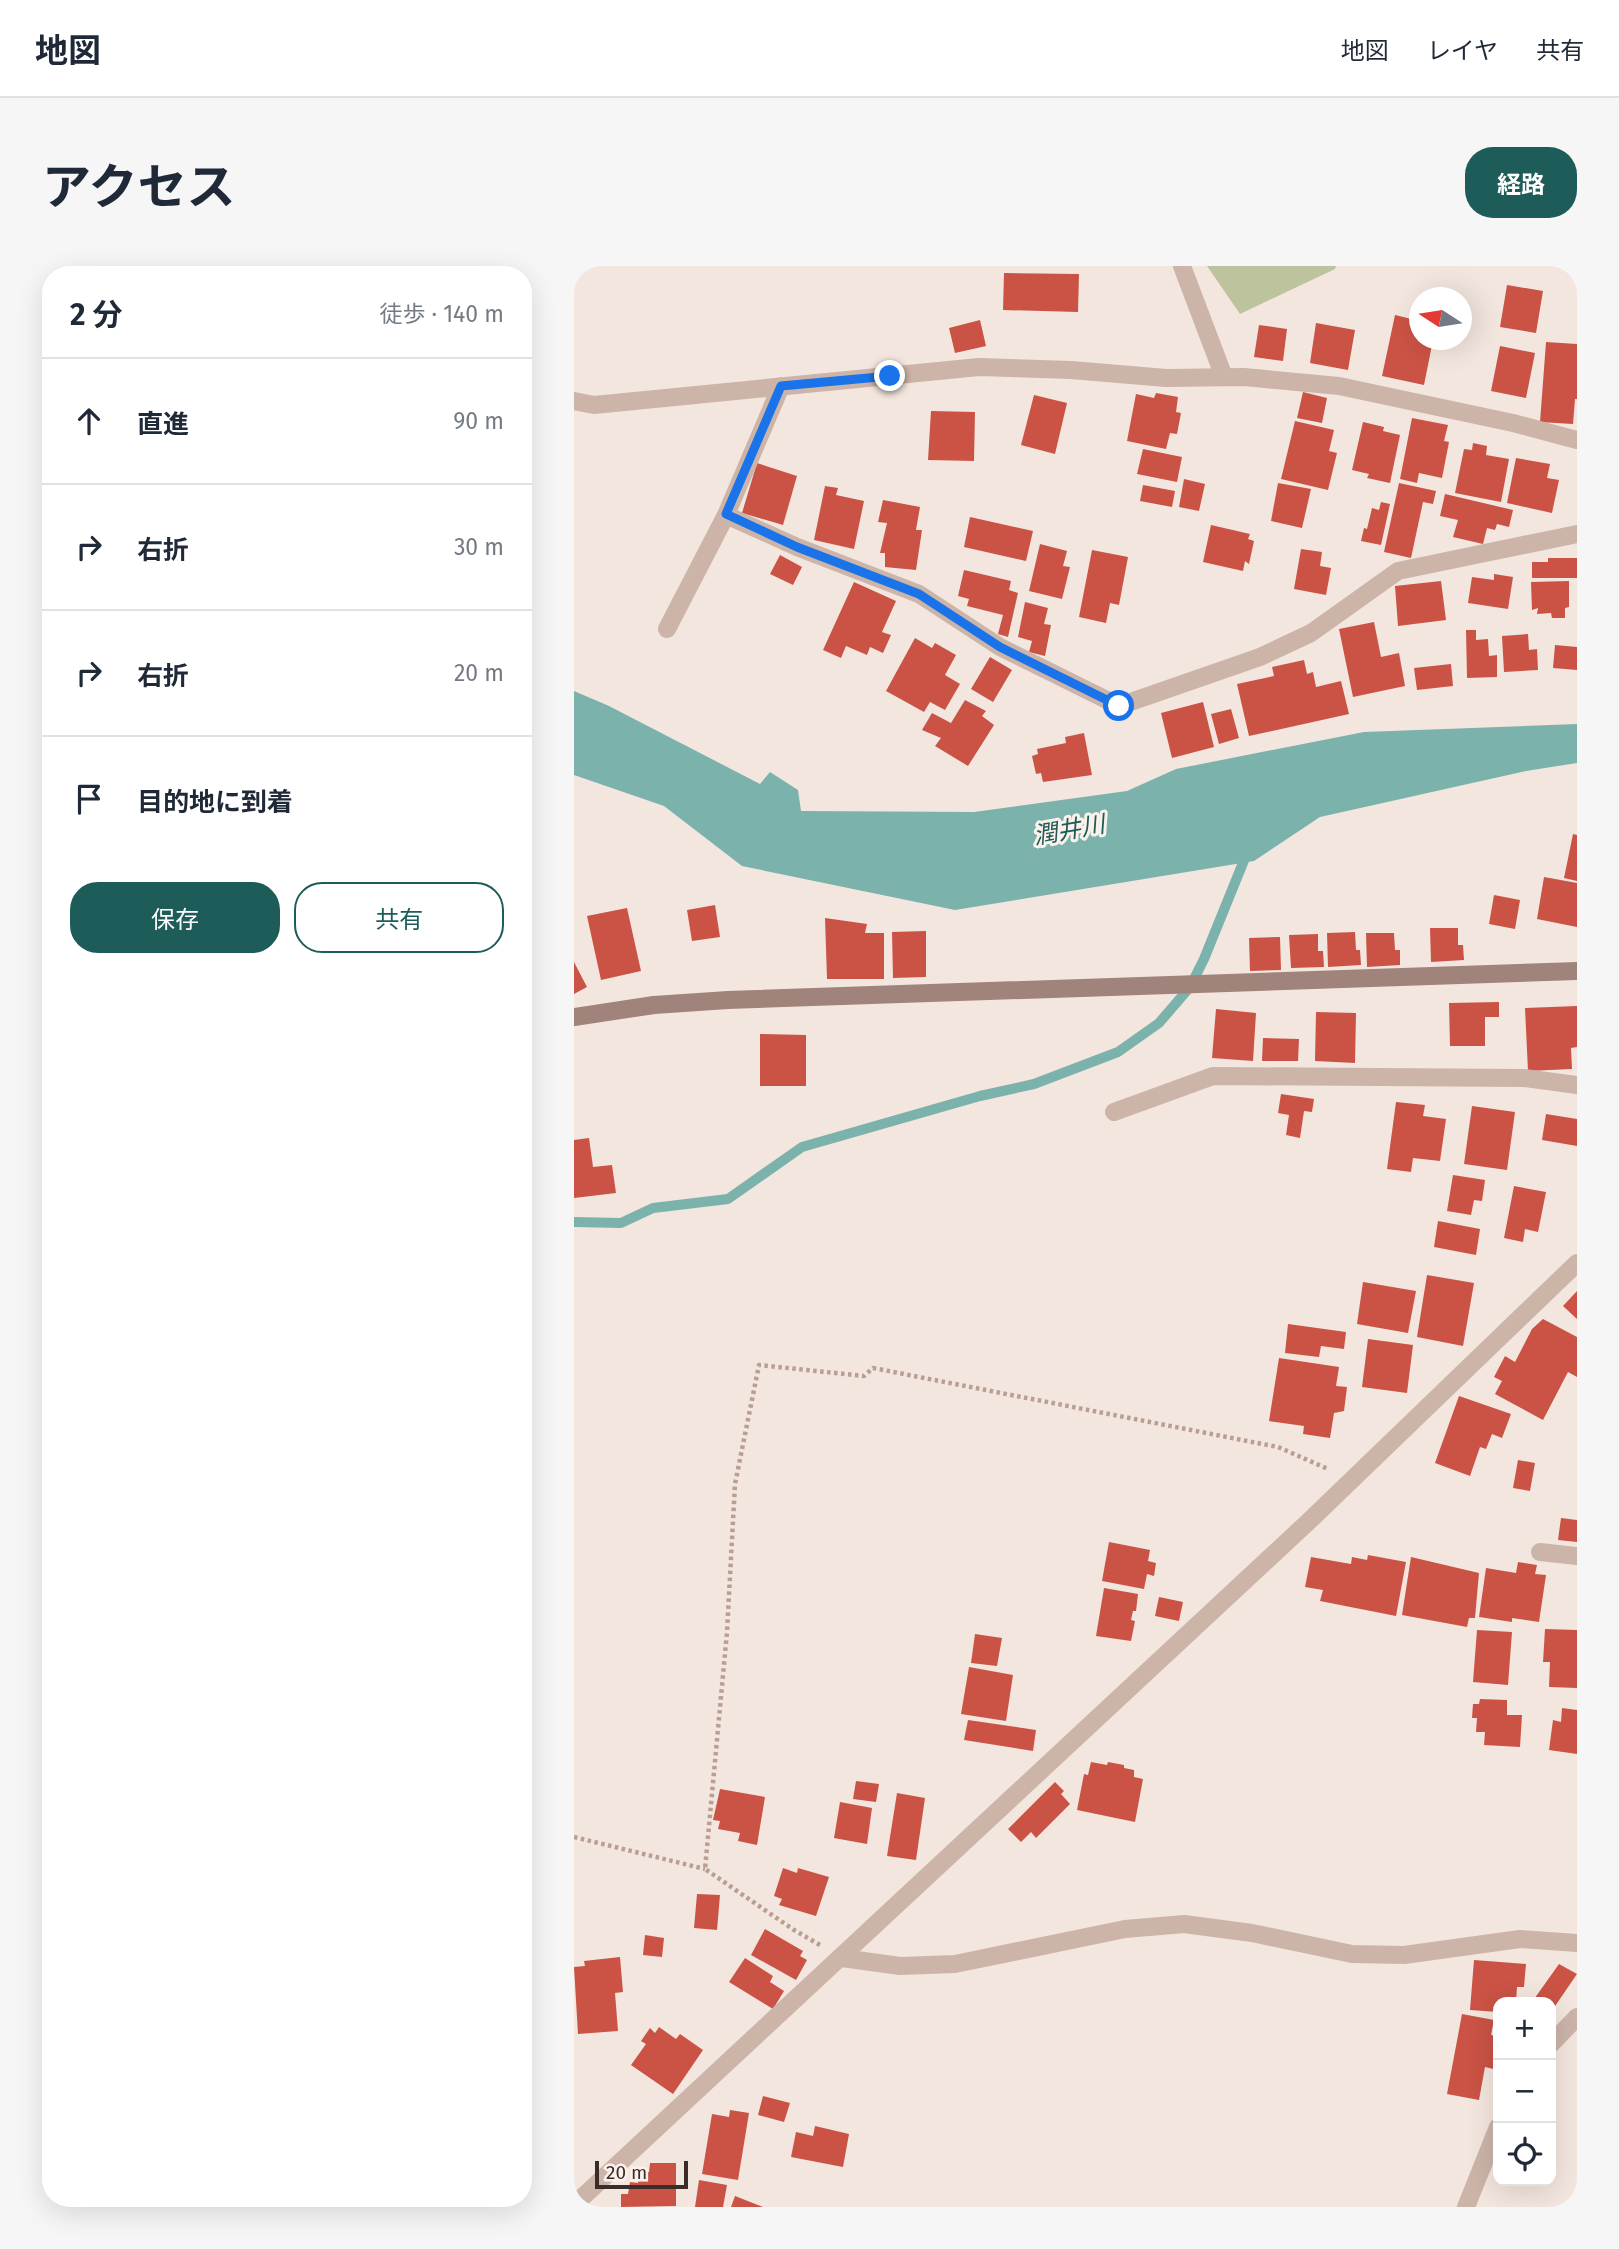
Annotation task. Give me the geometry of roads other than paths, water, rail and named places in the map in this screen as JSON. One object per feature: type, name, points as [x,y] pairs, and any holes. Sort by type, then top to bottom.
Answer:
[{"type":"street","points":[[1182,266],[1224,377]]},
{"type":"street","points":[[574,401],[594,405],[979,367],[1071,370],[1166,378],[1224,377],[1339,386],[1513,423],[1577,440]]},
{"type":"street","points":[[667,629],[726,514],[781,386]]},
{"type":"street","points":[[726,514],[797,547],[919,594],[1000,647],[1119,706],[1260,657],[1300,638],[1398,571],[1577,534]]},
{"type":"street","points":[[574,1017],[654,1005],[728,1000],[1577,971]]},
{"type":"street","points":[[1114,1112],[1213,1076],[1524,1078],[1577,1085]]},
{"type":"street","points":[[574,2205],[842,1958],[1577,1263]]},
{"type":"street","points":[[1540,1552],[1577,1556]]},
{"type":"street","points":[[842,1958],[900,1966],[955,1964],[1125,1929],[1184,1924],[1252,1933],[1352,1954],[1404,1955],[1520,1939],[1577,1943]]},
{"type":"street","points":[[1556,2039],[1577,2017]]},
{"type":"street","points":[[1466,2207],[1493,2140]]},
{"type":"water","name":"潤井川","points":[[574,691],[609,706],[760,784],[770,772],[798,790],[801,811],[974,812],[1127,791],[1176,769],[1364,732],[1577,724],[1577,763],[1526,771],[1320,817],[1254,861],[955,910],[742,866],[664,806],[574,775]]},
{"type":"waterway","points":[[574,1222],[621,1223],[653,1208],[728,1199],[802,1147],[980,1096],[1034,1084],[1118,1052],[1159,1023],[1190,987],[1247,853]]}]
